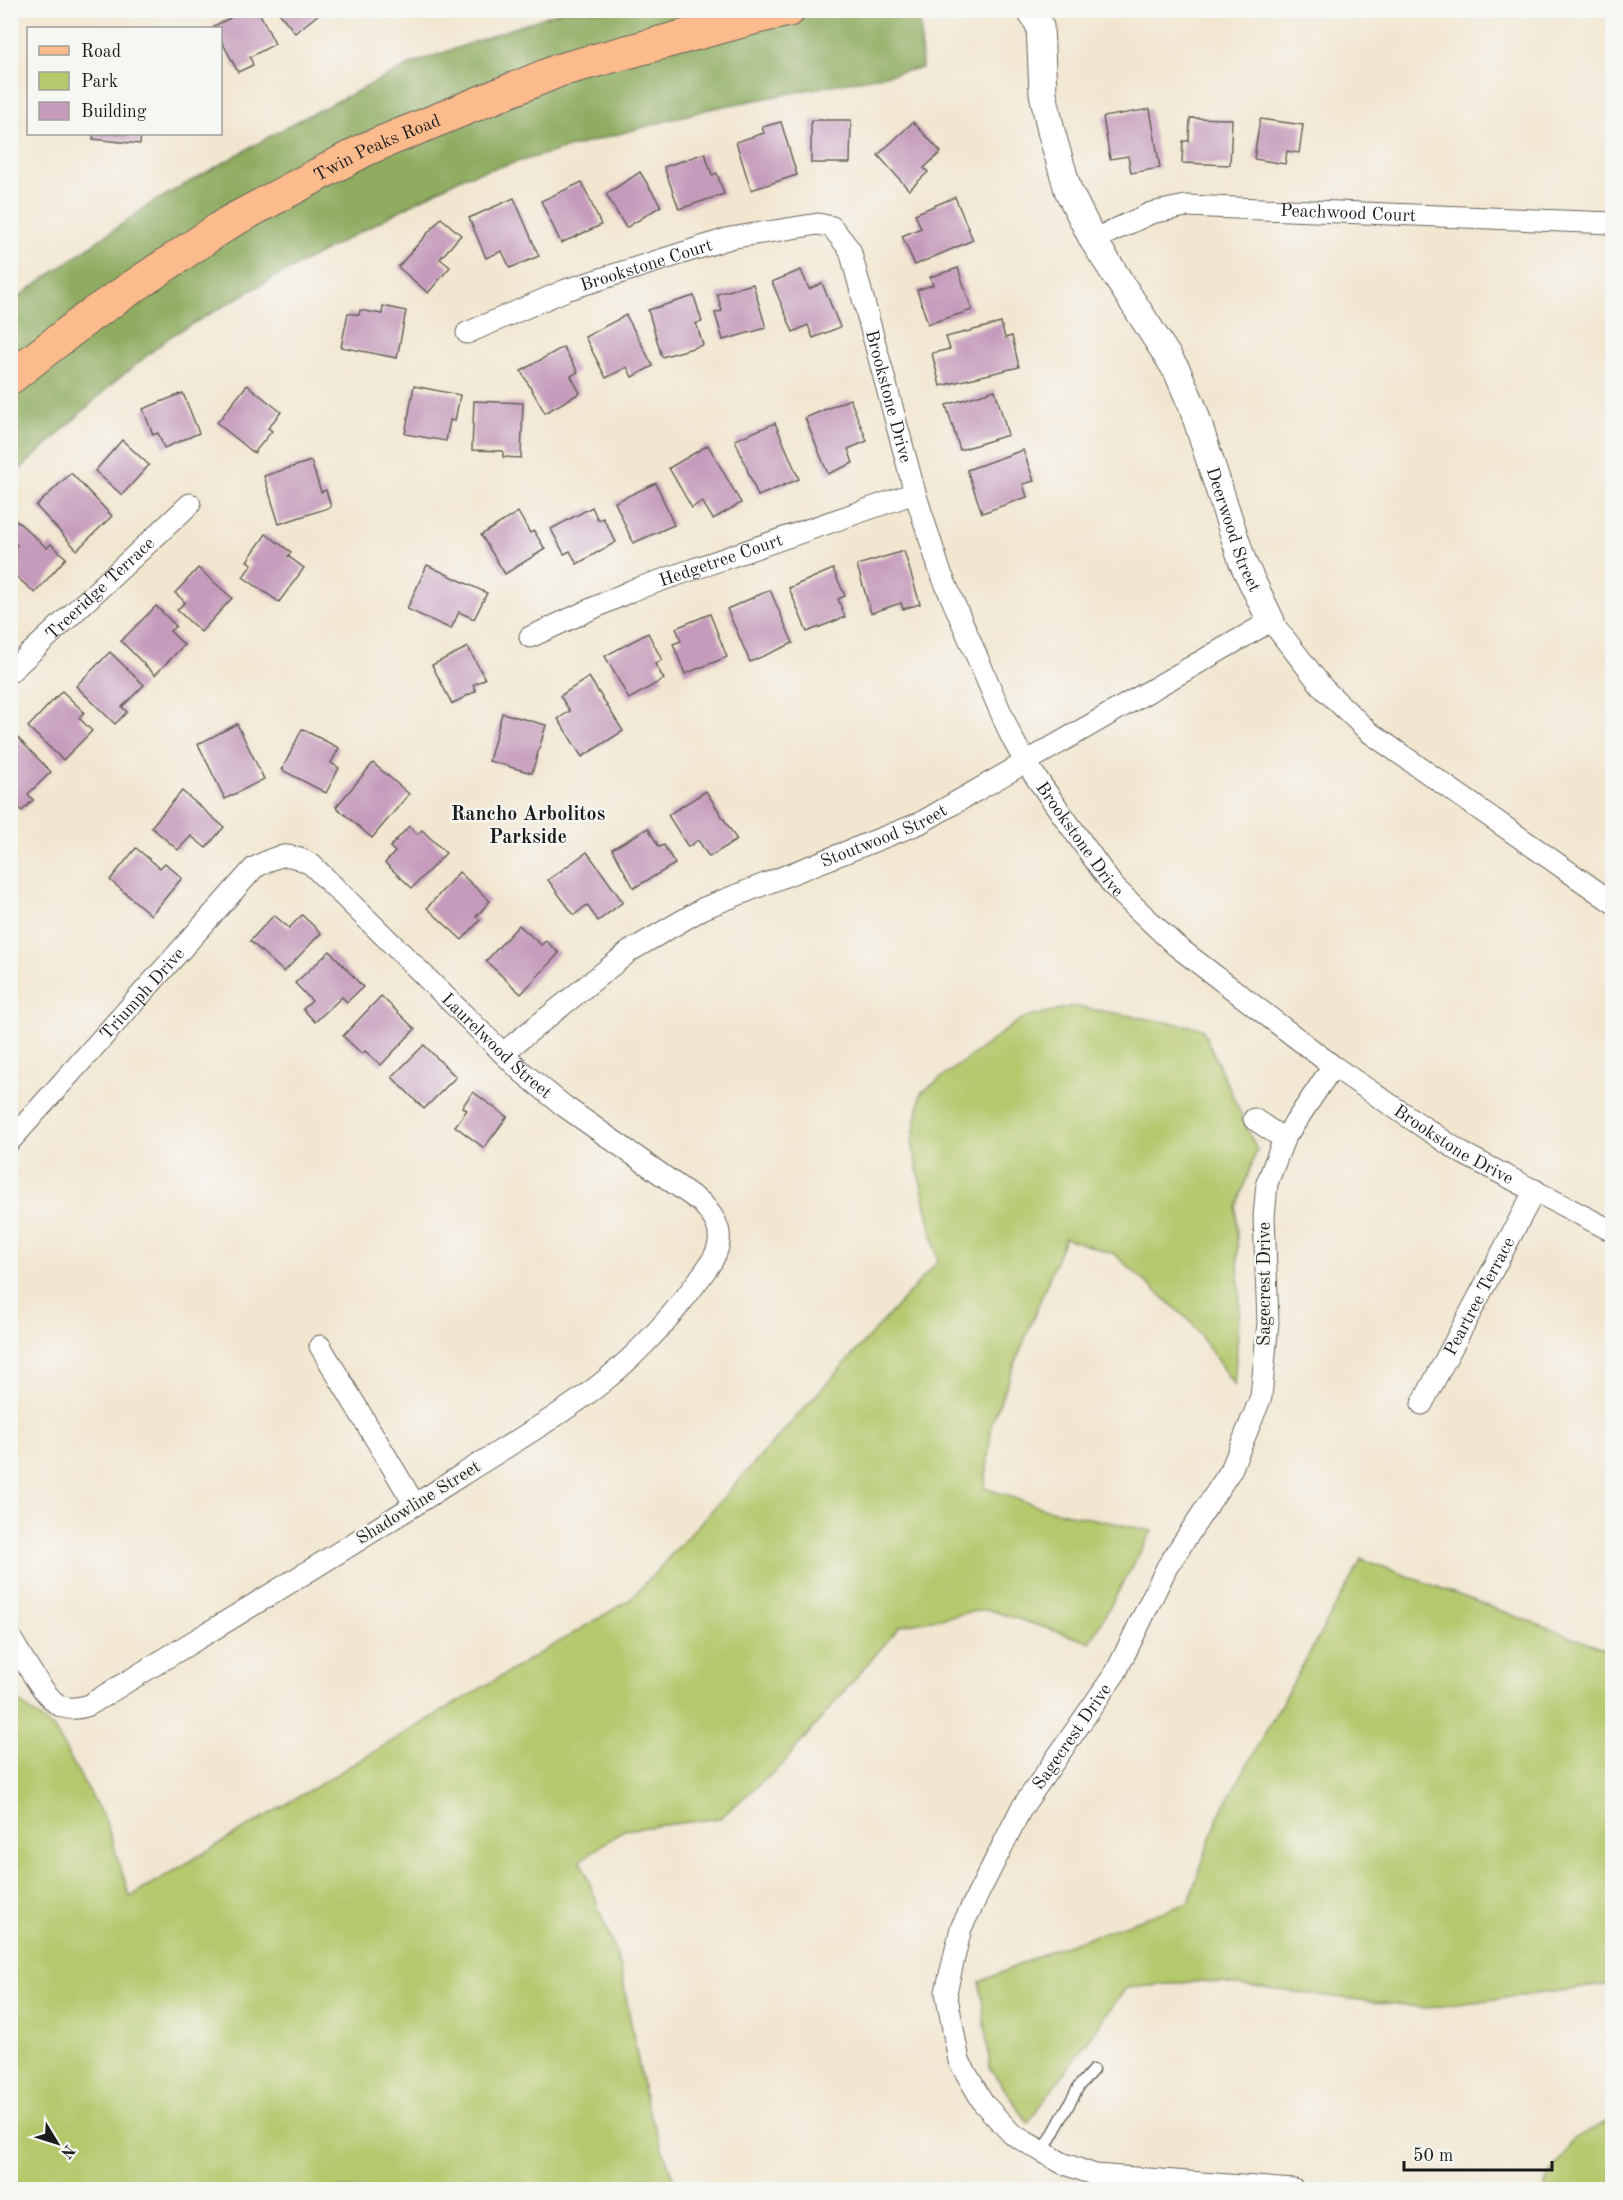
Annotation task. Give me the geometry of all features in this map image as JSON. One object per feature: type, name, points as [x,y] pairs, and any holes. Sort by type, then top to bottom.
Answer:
[{"type":"main road","name":"Twin Peaks Road","points":[[10,378],[91,315],[228,223],[366,149],[560,70],[789,10]]},
{"type":"street","name":"Deerwood Street","points":[[1042,16],[1043,93],[1068,190],[1093,240],[1177,371],[1193,408],[1243,563],[1271,621],[1323,688],[1369,732],[1612,902]]},
{"type":"street","name":"Peachwood Court","points":[[1093,240],[1151,213],[1186,206],[1612,223]]},
{"type":"street","name":"Brookstone Court","points":[[467,333],[566,290],[730,238],[818,224],[832,227]]},
{"type":"street","name":"Brookstone Drive","points":[[832,227],[850,250],[915,493],[940,571],[1011,736],[1025,762],[1113,886],[1175,945],[1333,1066],[1462,1153],[1612,1231]]},
{"type":"street","name":"Hedgetree Court","points":[[530,637],[633,590],[915,493]]},
{"type":"street","name":"Treeridge Terrace","points":[[10,672],[190,504]]},
{"type":"street","name":"Stoutwood Street","points":[[503,1053],[630,951],[704,908],[920,823],[1271,621]]},
{"type":"street","name":"Laurelwood Street","points":[[279,855],[300,858],[312,865],[522,1072],[564,1106],[702,1203],[714,1216],[720,1231]]},
{"type":"street","name":"Triumph Drive","points":[[10,1141],[254,868],[279,855]]},
{"type":"street","name":"Sagecrest Drive","points":[[1294,2190],[1095,2175],[1062,2163],[1012,2134],[984,2104],[959,2061],[946,1992],[961,1928],[1021,1809],[1116,1672],[1167,1567],[1231,1470],[1261,1397],[1268,1322],[1264,1217],[1267,1183],[1284,1139],[1333,1066]]},
{"type":"street","points":[[1254,1119],[1284,1139]]},
{"type":"street","name":"Peartree Terrace","points":[[1422,1404],[1535,1190]]},
{"type":"street","name":"Shadowline Street","points":[[10,1637],[45,1691],[61,1706],[76,1708],[89,1705],[415,1505],[586,1394],[624,1363],[659,1329],[715,1257],[720,1231]]},
{"type":"street","points":[[320,1346],[415,1505]]},
{"type":"lane","points":[[1043,2152],[1079,2086],[1093,2070]]},
{"type":"green space","points":[[562,11],[920,11],[922,68],[709,109],[463,177],[266,282],[171,336],[111,385],[11,478],[11,303],[18,297],[152,203],[299,120],[414,63]]},
{"type":"green space","points":[[1073,1006],[1202,1028],[1257,1150],[1236,1208],[1240,1305],[1234,1385],[1191,1322],[1114,1254],[1065,1238],[992,1422],[985,1488],[1046,1509],[1152,1531],[1090,1642],[987,1609],[900,1626],[781,1766],[720,1818],[624,1830],[581,1860],[620,1965],[646,2103],[677,2189],[11,2189],[10,1695],[54,1729],[106,1822],[130,1897],[631,1599],[938,1261],[912,1143],[921,1093],[1021,1019]]},
{"type":"green space","points":[[1362,1559],[1612,1652],[1612,1984],[1427,2008],[1203,1981],[1126,1988],[1028,2123],[990,2068],[980,1982],[1052,1950],[1188,1903],[1218,1817]]},
{"type":"green space","points":[[1612,2119],[1612,2189],[1545,2189],[1548,2179],[1574,2139]]},
{"type":"building","points":[[235,10],[258,10],[275,44],[250,57],[253,65],[238,72],[222,42],[222,27],[214,26],[230,18],[229,14]]},
{"type":"building","points":[[277,10],[324,10],[295,33]]},
{"type":"building","points":[[1150,109],[1160,168],[1131,173],[1128,156],[1110,159],[1103,117]]},
{"type":"building","points":[[1190,118],[1232,119],[1230,165],[1182,163],[1183,141],[1189,141]]},
{"type":"building","points":[[1260,119],[1303,125],[1299,153],[1287,151],[1285,164],[1254,159]]},
{"type":"building","points":[[811,120],[851,120],[850,163],[811,163]]},
{"type":"building","points":[[781,122],[797,175],[751,190],[736,142],[764,133],[762,127]]},
{"type":"building","points":[[913,122],[941,152],[924,168],[928,172],[909,190],[878,155]]},
{"type":"building","points":[[94,135],[141,135],[140,144],[93,139]]},
{"type":"building","points":[[705,153],[712,175],[717,173],[724,194],[679,209],[664,167]]},
{"type":"building","points":[[640,172],[661,206],[626,228],[606,194]]},
{"type":"building","points":[[582,182],[601,225],[561,243],[541,201]]},
{"type":"building","points":[[955,197],[973,240],[915,265],[902,236],[921,228],[915,214]]},
{"type":"building","points":[[514,198],[539,256],[510,268],[502,251],[486,258],[469,218]]},
{"type":"building","points":[[441,218],[461,235],[440,259],[450,267],[428,293],[398,267]]},
{"type":"building","points":[[958,268],[972,310],[928,324],[917,290],[933,285],[930,277]]},
{"type":"building","points":[[801,270],[809,289],[822,283],[840,327],[813,338],[808,325],[793,332],[772,282]]},
{"type":"building","points":[[753,284],[766,328],[723,340],[715,313],[722,311],[717,294]]},
{"type":"building","points":[[694,296],[702,322],[696,323],[703,345],[662,357],[648,310]]},
{"type":"building","points":[[383,306],[406,311],[397,358],[341,347],[348,313],[359,315],[360,310],[382,314]]},
{"type":"building","points":[[626,315],[653,366],[632,377],[627,367],[606,378],[585,337]]},
{"type":"building","points":[[1001,323],[1005,338],[1012,336],[1019,367],[940,386],[932,353],[950,349],[946,337]]},
{"type":"building","points":[[563,347],[578,372],[571,376],[580,393],[545,413],[521,371]]},
{"type":"building","points":[[247,385],[281,412],[268,428],[272,431],[254,453],[217,423]]},
{"type":"building","points":[[414,386],[460,395],[455,421],[450,420],[446,441],[405,434]]},
{"type":"building","points":[[995,390],[1008,435],[960,450],[946,405]]},
{"type":"building","points":[[183,393],[199,433],[164,448],[158,433],[153,435],[143,409]]},
{"type":"building","points":[[850,399],[867,441],[848,449],[853,463],[828,474],[805,418]]},
{"type":"building","points":[[474,401],[523,403],[521,458],[503,457],[503,451],[472,450]]},
{"type":"building","points":[[775,423],[799,479],[758,496],[735,440]]},
{"type":"building","points":[[122,440],[149,465],[122,495],[95,471]]},
{"type":"building","points":[[708,445],[741,503],[713,519],[702,501],[692,508],[669,468]]},
{"type":"building","points":[[1023,450],[1034,481],[1023,484],[1027,497],[982,513],[967,470]]},
{"type":"building","points":[[311,461],[321,492],[326,490],[331,507],[279,524],[264,476]]},
{"type":"building","points":[[71,473],[112,516],[77,550],[36,506]]},
{"type":"building","points":[[656,483],[674,525],[633,543],[615,502]]},
{"type":"building","points":[[592,507],[598,520],[603,518],[616,542],[577,564],[570,551],[564,554],[551,529]]},
{"type":"building","points":[[518,512],[530,533],[534,531],[545,549],[505,574],[481,535]]},
{"type":"building","points":[[17,521],[47,548],[51,544],[66,558],[35,593],[10,571],[10,552],[17,545],[10,539],[10,528]]},
{"type":"building","points":[[266,534],[291,552],[288,556],[304,568],[279,602],[243,577],[252,564],[247,561]]},
{"type":"building","points":[[904,551],[920,604],[903,609],[901,603],[871,613],[857,565]]},
{"type":"building","points":[[427,565],[487,593],[474,619],[459,612],[451,629],[407,609]]},
{"type":"building","points":[[198,568],[232,598],[201,632],[177,610],[185,602],[175,593]]},
{"type":"building","points":[[833,569],[845,596],[838,599],[845,617],[807,632],[789,588]]},
{"type":"building","points":[[770,590],[793,643],[750,662],[727,609]]},
{"type":"building","points":[[156,606],[176,626],[170,631],[184,645],[155,675],[121,641]]},
{"type":"building","points":[[710,614],[727,657],[685,674],[673,644],[681,641],[676,628]]},
{"type":"building","points":[[648,633],[662,660],[655,664],[664,679],[629,699],[605,656]]},
{"type":"building","points":[[468,647],[485,679],[473,685],[476,691],[452,704],[432,665]]},
{"type":"building","points":[[110,652],[144,685],[122,707],[127,712],[115,724],[76,686]]},
{"type":"building","points":[[589,677],[623,731],[582,757],[558,719],[570,711],[560,696]]},
{"type":"building","points":[[62,691],[84,712],[79,718],[92,731],[63,760],[28,727]]},
{"type":"building","points":[[502,713],[546,725],[532,773],[489,761]]},
{"type":"building","points":[[237,724],[264,779],[225,799],[198,744]]},
{"type":"building","points":[[302,729],[339,748],[331,763],[339,768],[326,793],[282,770]]},
{"type":"building","points":[[14,734],[51,772],[28,794],[33,800],[22,811],[10,799],[10,737]]},
{"type":"building","points":[[373,763],[409,794],[372,838],[336,807]]},
{"type":"building","points":[[182,791],[224,827],[206,848],[191,836],[178,850],[151,827]]},
{"type":"building","points":[[706,791],[737,840],[709,857],[698,840],[688,847],[668,815]]},
{"type":"building","points":[[409,826],[418,834],[422,830],[446,853],[412,888],[385,863],[395,852],[390,847]]},
{"type":"building","points":[[648,828],[659,847],[664,845],[675,864],[634,888],[612,849]]},
{"type":"building","points":[[136,848],[160,868],[165,863],[182,878],[151,915],[110,880]]},
{"type":"building","points":[[587,852],[623,902],[598,921],[587,905],[574,915],[548,880]]},
{"type":"building","points":[[459,872],[490,901],[476,917],[480,920],[462,940],[427,908]]},
{"type":"building","points":[[274,915],[289,928],[302,915],[321,933],[284,972],[250,941]]},
{"type":"building","points":[[519,925],[541,945],[546,941],[559,953],[521,994],[486,961]]},
{"type":"building","points":[[330,951],[363,987],[347,1002],[342,997],[315,1022],[303,1009],[312,1001],[295,983]]},
{"type":"building","points":[[381,996],[415,1029],[381,1065],[365,1051],[362,1054],[343,1036]]},
{"type":"building","points":[[424,1045],[456,1077],[424,1109],[392,1077]]},
{"type":"building","points":[[473,1092],[507,1117],[484,1148],[455,1126],[467,1110],[462,1107]]},
{"type":"district","name":"Rancho Arbolitos Parkside","points":[[528,824]]}]
